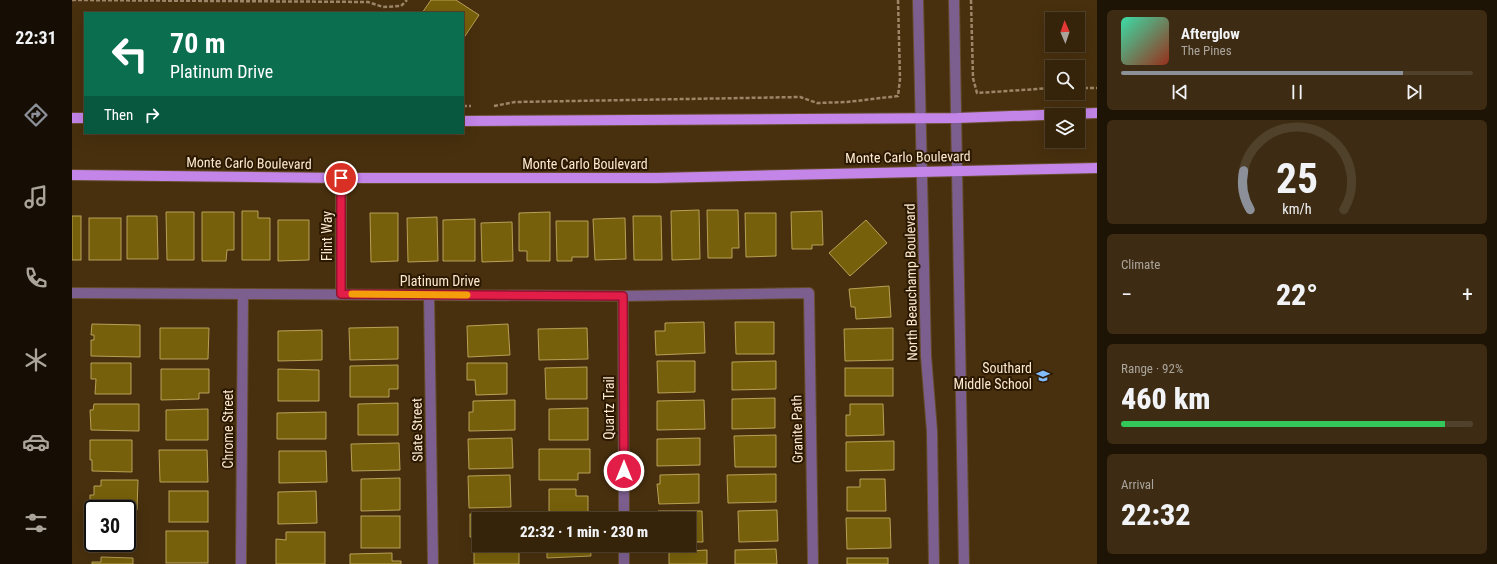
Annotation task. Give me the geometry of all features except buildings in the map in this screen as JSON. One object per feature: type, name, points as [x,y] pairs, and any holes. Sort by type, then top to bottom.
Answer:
[{"type":"main road","points":[[464,121],[957,118],[1097,113]]},
{"type":"main road","points":[[72,118],[84,118]]},
{"type":"main road","name":"Monte Carlo Boulevard","points":[[72,175],[341,178],[657,178],[1097,168]]},
{"type":"street","name":"North Beauchamp Boulevard","points":[[918,0],[926,356],[932,431],[934,564]]},
{"type":"street","points":[[954,0],[964,564]]},
{"type":"street","name":"Flint Way","points":[[341,178],[341,294]]},
{"type":"street","name":"Platinum Drive","points":[[72,293],[623,296],[808,293]]},
{"type":"street","name":"Granite Path","points":[[808,293],[813,564]]},
{"type":"street","name":"Chrome Street","points":[[241,564],[243,294]]},
{"type":"street","name":"Slate Street","points":[[429,295],[433,564]]},
{"type":"street","name":"Quartz Trail","points":[[623,296],[624,512]]},
{"type":"street","points":[[624,552],[624,564]]},
{"type":"path","points":[[72,0],[368,2],[383,7],[401,6],[407,0]]},
{"type":"path","points":[[487,106],[515,102],[800,98],[817,103],[847,102],[898,96],[900,79],[898,0]]},
{"type":"path","points":[[971,0],[973,78],[977,93],[1045,88]]},
{"type":"path","points":[[1085,88],[1097,88]]},
{"type":"path","points":[[464,106],[479,106]]},
{"type":"slow traffic","points":[[352,294],[467,295]]},
{"type":"place","name":"Southard Middle School","points":[[1043,376]]},
{"type":"route","points":[[341,178],[341,294],[623,296],[624,471]]}]
